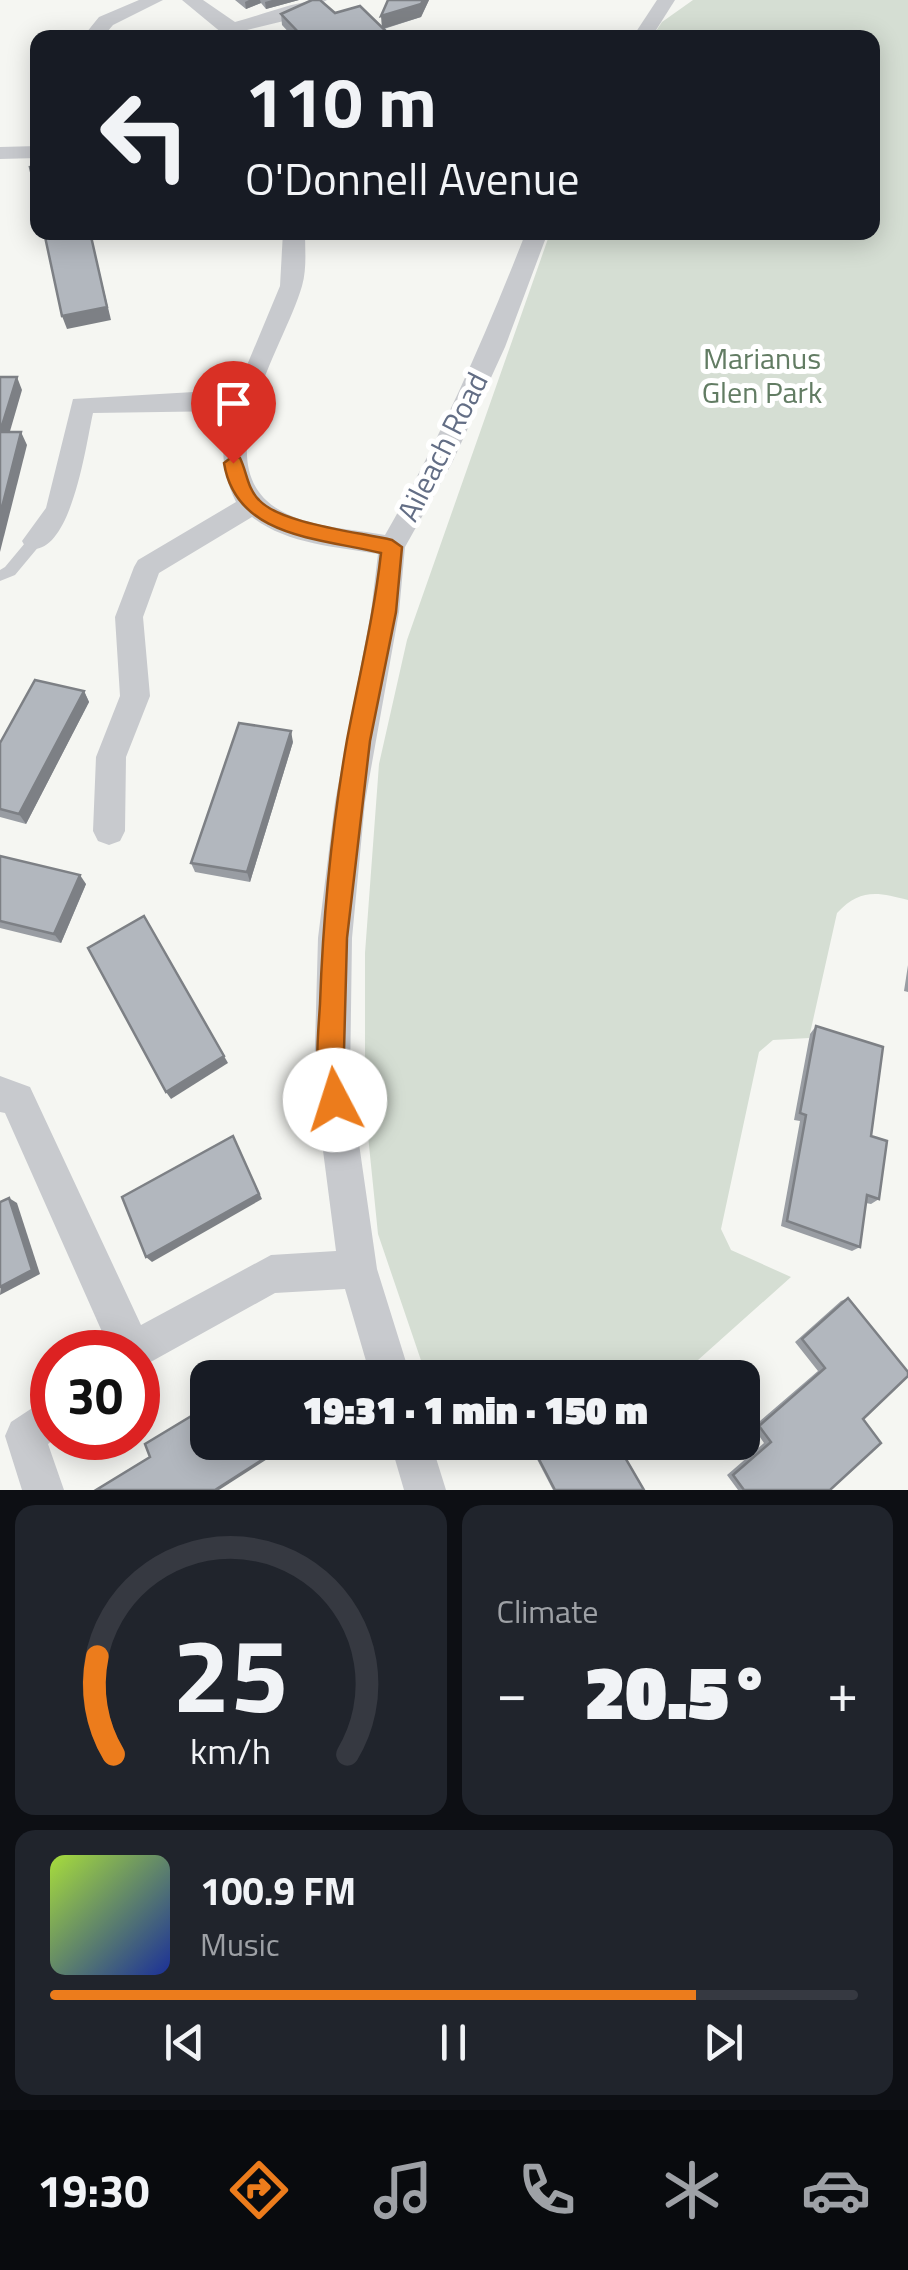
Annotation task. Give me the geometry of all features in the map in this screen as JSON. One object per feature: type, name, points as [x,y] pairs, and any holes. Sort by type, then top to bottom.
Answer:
[{"type":"street","points":[[98,30],[106,21],[154,0]]},
{"type":"street","points":[[192,0],[232,30]]},
{"type":"street","points":[[241,30],[318,0]]},
{"type":"street","points":[[647,30],[666,0]]},
{"type":"street","points":[[0,153],[30,152]]},
{"type":"street","points":[[294,240],[292,282],[256,378],[241,403],[233,463],[236,480],[252,506],[277,521],[392,547]]},
{"type":"street","name":"Aileach Road","points":[[385,1360],[358,1269],[332,1082],[334,938],[358,741],[385,612],[392,547],[439,462],[493,348],[534,240]]},
{"type":"street","points":[[36,541],[58,511],[82,404],[194,400],[241,403]]},
{"type":"street","points":[[108,831],[111,757],[135,696],[130,617],[148,568],[226,518],[252,506]]},
{"type":"street","points":[[0,1094],[18,1100],[122,1330]]},
{"type":"street","points":[[160,1336],[271,1274],[358,1269]]},
{"type":"street","points":[[33,1460],[44,1490]]},
{"type":"street","points":[[416,1460],[425,1490]]},
{"type":"lane","points":[[0,576],[10,571],[36,541]]},
{"type":"green space","name":"Marianus Glen Park","points":[[693,0],[908,0],[908,900],[870,894],[854,899],[837,913],[809,1038],[773,1040],[759,1052],[721,1229],[731,1250],[791,1277],[698,1360],[421,1360],[378,1234],[365,1106],[365,953],[379,764],[407,640],[548,240],[880,240],[880,30],[657,30]]},
{"type":"building","points":[[312,0],[320,0],[335,13],[360,6],[385,30],[296,30],[281,14]]},
{"type":"building","points":[[388,0],[423,0],[421,4],[381,16]]},
{"type":"building","points":[[46,240],[92,240],[107,307],[62,316]]},
{"type":"building","points":[[0,377],[17,377],[0,432]]},
{"type":"building","points":[[0,432],[21,432],[0,515]]},
{"type":"building","points":[[35,680],[84,691],[19,814],[0,809],[0,743]]},
{"type":"building","points":[[239,723],[291,731],[247,872],[191,863]]},
{"type":"building","points":[[0,856],[80,875],[54,934],[0,921]]},
{"type":"building","points":[[144,916],[224,1056],[166,1092],[88,948]]},
{"type":"building","points":[[816,1026],[883,1047],[871,1136],[887,1141],[879,1199],[867,1195],[860,1247],[787,1221],[806,1115],[800,1113]]},
{"type":"building","points":[[233,1136],[259,1194],[146,1257],[122,1197]]},
{"type":"building","points":[[9,1198],[32,1270],[0,1287],[0,1202]]},
{"type":"building","points":[[848,1298],[908,1376],[863,1419],[881,1443],[830,1490],[744,1490],[733,1475],[750,1460],[760,1460],[760,1452],[771,1442],[760,1425],[825,1368],[802,1339]]},
{"type":"building","points":[[190,1417],[190,1460],[262,1460],[215,1490],[96,1490],[145,1460],[160,1460],[160,1435]]},
{"type":"building","points":[[539,1460],[626,1460],[644,1490],[555,1490]]},
{"type":"route","points":[[233,463],[236,480],[252,506],[277,521],[392,547],[385,612],[358,741],[334,938],[331,1051],[335,1100]]}]
